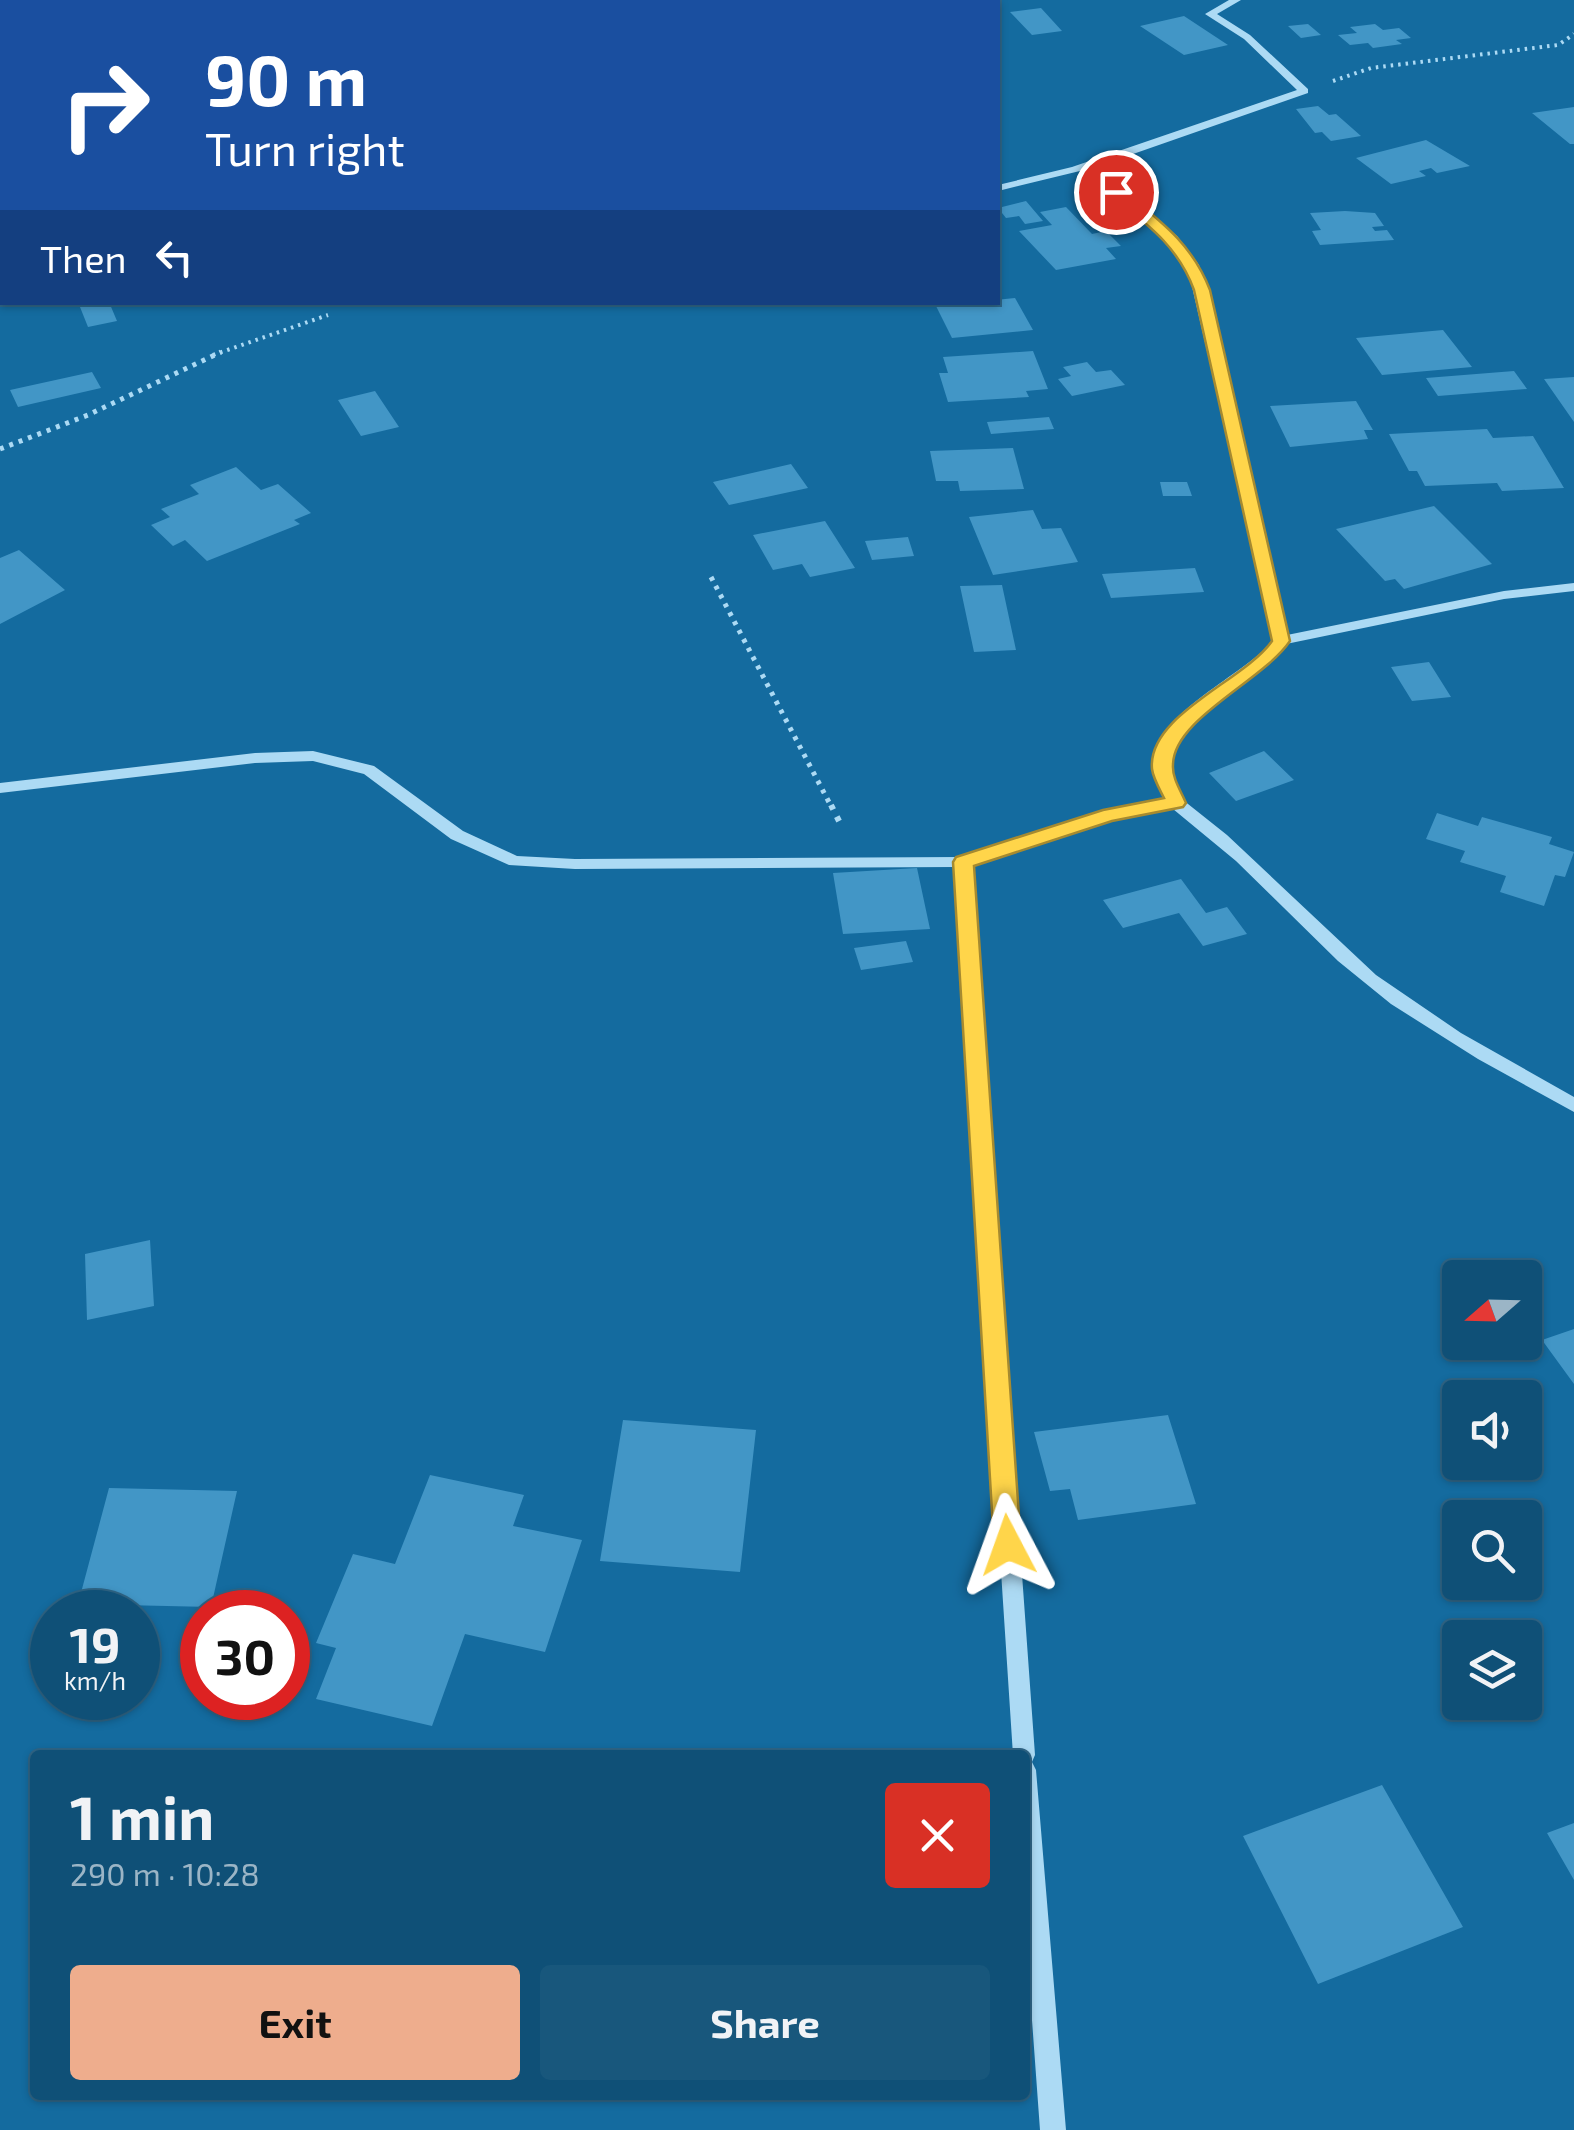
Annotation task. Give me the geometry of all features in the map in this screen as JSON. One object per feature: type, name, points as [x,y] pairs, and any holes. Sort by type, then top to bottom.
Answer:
[{"type":"street","points":[[1000,188],[1088,169],[1143,145],[1304,91],[1247,38],[1210,14],[1236,0]]},
{"type":"street","points":[[1088,169],[1173,238],[1192,265],[1202,290],[1281,641]]},
{"type":"street","points":[[1574,587],[1504,594],[1281,641],[1268,660],[1194,715],[1166,742],[1162,770],[1176,803],[1224,835],[1345,958],[1448,1034],[1574,1106]]},
{"type":"street","points":[[0,788],[255,758],[313,756],[368,770],[457,835],[515,860],[963,862],[1110,814],[1176,803]]},
{"type":"street","points":[[963,862],[1024,1750]]},
{"type":"street","points":[[1030,1834],[1053,2130]]},
{"type":"path","points":[[1304,91],[1371,68],[1544,48],[1558,45],[1574,34]]},
{"type":"path","points":[[0,449],[88,415],[204,358],[328,316]]},
{"type":"path","points":[[711,578],[861,864]]},
{"type":"building","points":[[1041,8],[1062,31],[1032,35],[1010,12]]},
{"type":"building","points":[[1184,16],[1228,45],[1184,55],[1140,26]]},
{"type":"building","points":[[1308,24],[1321,35],[1301,38],[1288,26]]},
{"type":"building","points":[[1375,24],[1383,30],[1399,28],[1411,38],[1396,40],[1402,44],[1373,48],[1368,43],[1350,45],[1338,35],[1357,33],[1350,27]]},
{"type":"building","points":[[1318,106],[1329,115],[1336,114],[1361,136],[1331,141],[1322,132],[1315,133],[1296,109]]},
{"type":"building","points":[[1574,107],[1574,144],[1532,113]]},
{"type":"building","points":[[1426,140],[1470,166],[1437,173],[1431,168],[1419,171],[1426,176],[1391,184],[1356,158]]},
{"type":"building","points":[[1026,201],[1043,221],[1025,224],[1019,216],[1006,218],[1000,208]]},
{"type":"building","points":[[1066,207],[1092,234],[1106,231],[1121,246],[1106,248],[1116,259],[1056,270],[1019,231],[1052,225],[1040,212]]},
{"type":"building","points":[[1310,213],[1375,213],[1384,226],[1372,227],[1375,231],[1387,230],[1394,240],[1320,245],[1312,231],[1321,230]]},
{"type":"building","points":[[1015,298],[1033,330],[952,338],[936,306],[1000,305],[1000,300]]},
{"type":"building","points":[[79,305],[110,305],[117,321],[88,327]]},
{"type":"building","points":[[1443,330],[1472,367],[1382,375],[1356,338]]},
{"type":"building","points":[[1033,351],[1048,389],[1026,391],[1029,397],[948,402],[939,373],[948,373],[943,357]]},
{"type":"building","points":[[1087,362],[1096,372],[1111,370],[1125,385],[1072,396],[1058,379],[1071,376],[1063,367]]},
{"type":"building","points":[[1514,371],[1527,389],[1438,396],[1426,378]]},
{"type":"building","points":[[92,372],[101,388],[18,407],[10,390]]},
{"type":"building","points":[[1574,377],[1574,422],[1544,379]]},
{"type":"building","points":[[375,391],[399,427],[361,436],[338,400]]},
{"type":"building","points":[[1356,401],[1373,430],[1364,430],[1368,439],[1290,447],[1270,406]]},
{"type":"building","points":[[1049,417],[1054,429],[991,434],[987,422]]},
{"type":"building","points":[[1487,429],[1493,438],[1533,436],[1564,488],[1502,491],[1497,483],[1425,486],[1417,471],[1409,471],[1389,434]]},
{"type":"building","points":[[1013,448],[1024,489],[960,491],[958,481],[936,481],[930,451]]},
{"type":"building","points":[[791,464],[808,488],[729,505],[713,482]]},
{"type":"building","points":[[236,467],[261,490],[278,484],[311,513],[294,520],[300,524],[207,561],[185,540],[173,546],[151,525],[170,517],[161,509],[199,494],[190,485]]},
{"type":"building","points":[[1160,482],[1187,482],[1192,496],[1163,496]]},
{"type":"building","points":[[1434,506],[1492,564],[1404,589],[1395,579],[1385,581],[1336,529]]},
{"type":"building","points":[[1033,510],[1042,529],[1061,528],[1078,562],[993,575],[969,517]]},
{"type":"building","points":[[825,521],[855,568],[810,577],[802,564],[773,570],[753,535]]},
{"type":"building","points":[[908,537],[914,556],[872,560],[865,541]]},
{"type":"building","points":[[19,550],[65,590],[0,624],[0,558]]},
{"type":"building","points":[[1195,568],[1204,592],[1111,598],[1102,574]]},
{"type":"building","points":[[1002,585],[1016,650],[974,652],[960,586]]},
{"type":"building","points":[[1429,662],[1451,697],[1412,701],[1391,667]]},
{"type":"building","points":[[1264,751],[1294,780],[1236,801],[1209,773]]},
{"type":"building","points":[[1437,813],[1478,826],[1482,817],[1552,837],[1549,844],[1574,852],[1565,877],[1555,875],[1544,906],[1500,892],[1506,876],[1460,862],[1465,851],[1426,839]]},
{"type":"building","points":[[917,868],[930,929],[843,934],[833,873]]},
{"type":"building","points":[[1181,879],[1206,913],[1227,907],[1247,934],[1203,946],[1179,913],[1123,928],[1103,900]]},
{"type":"building","points":[[906,941],[913,962],[861,970],[854,948]]},
{"type":"building","points":[[150,1240],[154,1306],[87,1320],[85,1254]]},
{"type":"building","points":[[1574,1329],[1574,1384],[1542,1340]]},
{"type":"building","points":[[1168,1415],[1196,1504],[1078,1520],[1070,1489],[1050,1491],[1034,1432]]},
{"type":"building","points":[[623,1420],[756,1430],[740,1572],[600,1561]]},
{"type":"building","points":[[430,1475],[524,1495],[513,1526],[582,1540],[545,1652],[465,1634],[432,1726],[316,1699],[336,1648],[316,1643],[353,1554],[395,1564]]},
{"type":"building","points":[[109,1488],[237,1491],[215,1590],[180,1590],[180,1606],[160,1606],[160,1590],[82,1590]]},
{"type":"building","points":[[1382,1785],[1463,1927],[1318,1984],[1243,1836]]},
{"type":"building","points":[[1574,1823],[1574,1880],[1547,1833]]},
{"type":"route","points":[[1008,1545],[963,862],[1110,814],[1176,803],[1162,770],[1166,742],[1194,715],[1268,660],[1281,641],[1202,290],[1192,265],[1173,238],[1116,192]]}]
